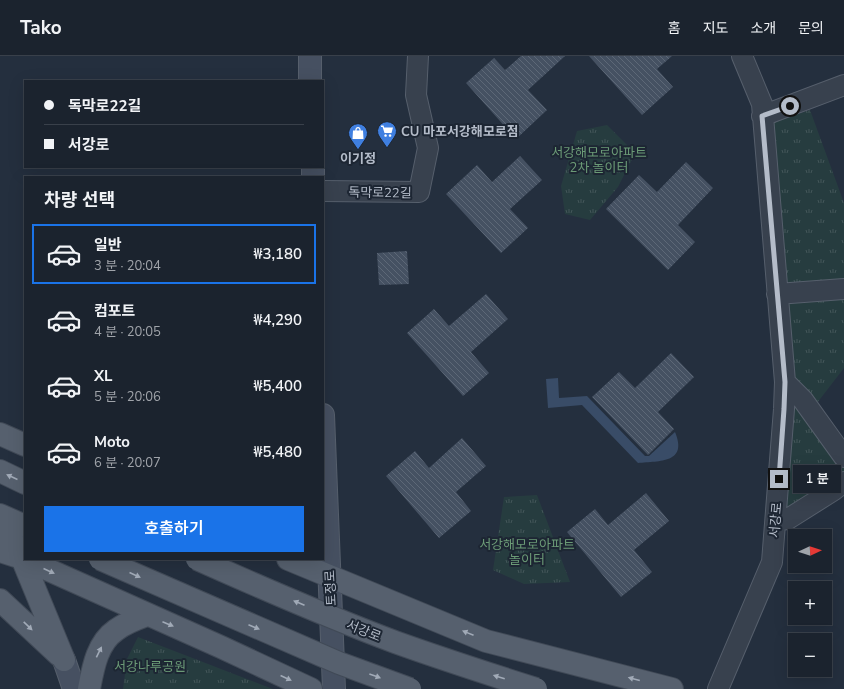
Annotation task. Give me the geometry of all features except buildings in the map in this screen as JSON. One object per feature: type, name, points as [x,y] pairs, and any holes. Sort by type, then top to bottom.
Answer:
[{"type":"main road","points":[[310,56],[310,80]]},
{"type":"main road","points":[[0,434],[24,445]]},
{"type":"main road","name":"토정로","points":[[324,442],[334,689]]},
{"type":"main road","points":[[0,471],[24,483]]},
{"type":"main road","points":[[0,515],[24,526]]},
{"type":"main road","points":[[0,519],[22,558],[75,688]]},
{"type":"main road","points":[[0,551],[22,558]]},
{"type":"main road","points":[[26,560],[221,647],[310,689]]},
{"type":"main road","points":[[102,560],[338,663],[410,689]]},
{"type":"main road","name":"서강로","points":[[199,560],[315,610],[395,642],[536,689]]},
{"type":"main road","points":[[290,560],[486,641],[672,689]]},
{"type":"main road","points":[[0,600],[64,660]]},
{"type":"main road","points":[[75,688],[94,662],[104,642],[115,630],[147,615]]},
{"type":"street","name":"독막로22길","points":[[324,191],[419,192],[428,148],[416,95],[418,56]]},
{"type":"street","name":"서강로","points":[[718,689],[772,562],[784,409],[785,382],[762,104],[742,56]]},
{"type":"street","points":[[762,116],[844,85]]},
{"type":"street","points":[[777,294],[844,289]]},
{"type":"street","points":[[785,382],[802,400],[844,457]]},
{"type":"street","points":[[776,521],[788,519],[844,482]]},
{"type":"green space","points":[[810,110],[844,203],[844,280],[784,285],[772,123]]},
{"type":"green space","name":"서강해모로아파트 2차 놀이터","points":[[607,125],[635,153],[618,187],[590,220],[565,214],[561,186],[577,131]]},
{"type":"green space","points":[[844,297],[844,368],[817,403],[792,381],[785,301]]},
{"type":"green space","points":[[790,393],[844,465],[844,474],[781,516]]},
{"type":"green space","name":"서강해모로아파트 놀이터","points":[[537,495],[570,582],[524,584],[493,570],[504,497]]},
{"type":"green space","name":"서강나루공원","points":[[138,637],[273,689],[123,689],[127,659]]},
{"type":"water","points":[[558,378],[559,398],[587,396],[645,456],[649,456],[675,432],[678,442],[678,450],[675,455],[655,462],[638,463],[582,405],[548,408],[546,379]]},
{"type":"place","name":"CU 마포서강해모로점","points":[[387,148]]},
{"type":"place","name":"이기정","points":[[358,150]]},
{"type":"route","points":[[779,479],[785,382],[762,116],[790,106]]}]
